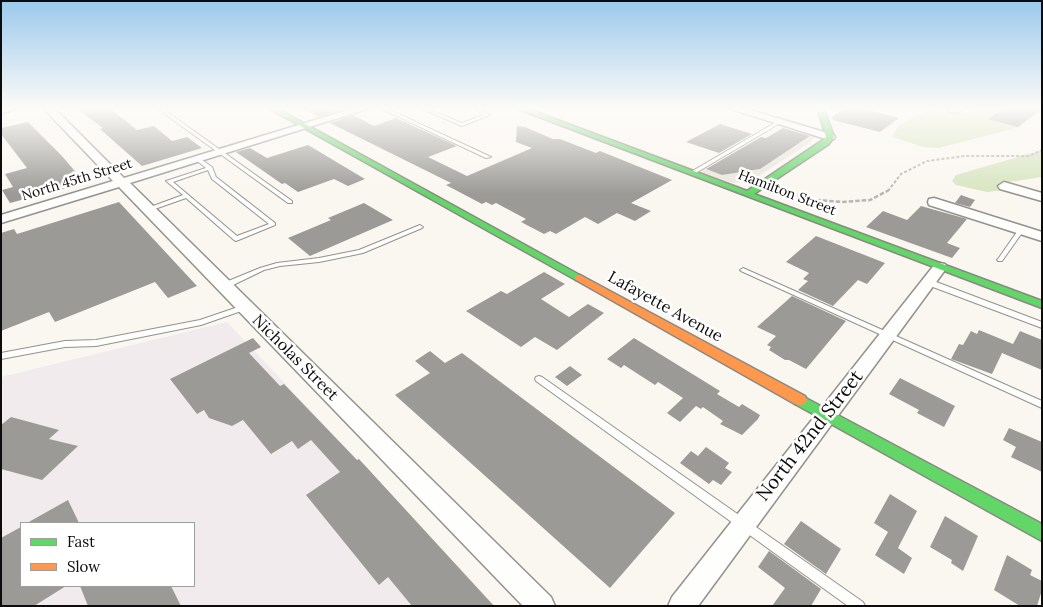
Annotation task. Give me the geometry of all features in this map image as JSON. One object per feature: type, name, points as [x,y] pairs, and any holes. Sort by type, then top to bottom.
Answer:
[{"type":"street","name":"Nicholas Street","points":[[76,137],[542,606]]},
{"type":"street","name":"North 45th Street","points":[[1,219],[269,137]]},
{"type":"street","name":"Lafayette Avenue","points":[[323,137],[1042,533]]},
{"type":"street","name":"Hamilton Street","points":[[597,137],[748,194],[934,274],[1042,305]]},
{"type":"street","points":[[748,194],[826,142],[830,137]]},
{"type":"street","points":[[1004,186],[1042,196]]},
{"type":"street","points":[[934,202],[1042,237]]},
{"type":"street","name":"North 42nd Street","points":[[681,606],[934,274]]},
{"type":"lane","points":[[200,137],[290,202]]},
{"type":"lane","points":[[445,137],[488,157]]},
{"type":"lane","points":[[692,173],[754,137]]},
{"type":"lane","points":[[198,159],[210,168],[214,178],[273,224],[236,239],[169,181],[210,168]]},
{"type":"lane","points":[[147,210],[187,196]]},
{"type":"lane","points":[[224,286],[279,264],[318,260],[361,252],[420,227]]},
{"type":"lane","points":[[1000,260],[1021,230]]},
{"type":"lane","points":[[742,270],[1042,405]]},
{"type":"lane","points":[[934,274],[1042,325]]},
{"type":"lane","points":[[1,356],[65,344],[96,343],[201,322],[244,307]]},
{"type":"lane","points":[[539,379],[859,606]]},
{"type":"path","points":[[788,194],[816,200],[842,202],[870,200],[888,191],[901,174],[928,161],[965,156],[1029,156],[1042,150]]},
{"type":"shaded area","points":[[809,137],[814,137],[811,142],[751,181],[733,183],[702,173],[702,170],[705,169],[722,175],[760,169]]},
{"type":"shaded area","points":[[227,322],[495,606],[1,606],[1,377]]},
{"type":"green space","points":[[893,137],[980,137],[939,148],[923,147]]},
{"type":"green space","points":[[1042,150],[1042,177],[1009,182],[1005,190],[987,192],[956,185],[952,181],[956,175]]},
{"type":"building","points":[[4,137],[43,137],[85,183],[10,203],[2,190],[13,187],[5,174],[27,168]]},
{"type":"building","points":[[109,137],[168,137],[172,141],[187,137],[202,148],[142,166]]},
{"type":"building","points":[[359,137],[438,137],[457,146],[428,157],[467,176],[532,148],[516,142],[516,137],[549,137],[560,139],[596,153],[600,151],[672,180],[631,203],[651,211],[635,221],[617,213],[598,224],[585,217],[556,234],[550,231],[544,234],[521,222],[526,219],[496,203],[492,205],[486,202],[482,204],[446,185],[451,183]]},
{"type":"building","points":[[695,137],[746,137],[719,153],[686,142]]},
{"type":"building","points":[[760,137],[808,137],[760,169],[722,175],[706,169]]},
{"type":"building","points":[[308,145],[365,179],[348,186],[334,179],[298,192],[285,183],[282,184],[236,152],[250,148],[267,158]]},
{"type":"building","points":[[961,195],[975,200],[970,207],[955,203]]},
{"type":"building","points":[[119,202],[197,286],[168,298],[155,282],[55,322],[49,312],[1,331],[1,233],[14,229],[17,234]]},
{"type":"building","points":[[364,203],[393,220],[310,256],[288,238],[331,220],[328,218]]},
{"type":"building","points":[[921,206],[967,219],[947,243],[960,248],[952,258],[866,227],[883,211],[907,220]]},
{"type":"building","points":[[816,236],[885,263],[867,284],[858,280],[833,306],[798,290],[808,281],[803,279],[809,273],[786,262]]},
{"type":"building","points":[[544,272],[565,284],[541,299],[569,317],[588,304],[604,313],[557,350],[535,337],[521,347],[466,311],[501,291],[507,294]]},
{"type":"building","points":[[792,296],[846,321],[806,369],[789,360],[785,360],[769,350],[771,347],[767,345],[776,336],[757,327]]},
{"type":"building","points":[[979,330],[1013,344],[1020,331],[1042,340],[1042,370],[1002,353],[992,374],[951,359],[959,344],[963,345],[971,331],[977,334]]},
{"type":"building","points":[[253,338],[261,347],[249,353],[280,386],[284,384],[357,460],[359,459],[494,606],[412,606],[388,577],[379,585],[306,495],[340,472],[311,440],[298,449],[292,441],[271,454],[243,420],[232,426],[209,418],[204,410],[197,414],[170,379]]},
{"type":"building","points":[[634,338],[720,391],[717,394],[739,407],[742,404],[760,415],[758,419],[742,435],[720,424],[723,421],[703,407],[701,409],[696,406],[680,422],[667,413],[683,398],[658,382],[655,385],[624,365],[621,368],[607,359]]},
{"type":"building","points":[[430,351],[445,363],[462,353],[675,513],[610,588],[395,395],[430,373],[415,361]]},
{"type":"building","points":[[570,366],[582,375],[567,386],[555,377]]},
{"type":"building","points":[[900,378],[955,406],[944,427],[917,413],[919,410],[889,394]]},
{"type":"building","points":[[11,417],[59,430],[49,439],[78,446],[42,480],[1,469],[1,425]]},
{"type":"building","points":[[1009,428],[1042,442],[1042,472],[1011,457],[1016,447],[1003,440]]},
{"type":"building","points":[[706,447],[729,463],[725,468],[732,472],[721,485],[713,480],[709,484],[680,463],[691,451],[698,456]]},
{"type":"building","points":[[890,494],[917,511],[898,548],[912,558],[904,574],[875,555],[888,532],[874,523]]},
{"type":"building","points":[[68,500],[79,522],[29,522]]},
{"type":"building","points":[[945,516],[978,536],[963,571],[951,563],[952,560],[930,547]]},
{"type":"building","points":[[801,521],[841,549],[826,574],[784,544]]},
{"type":"building","points":[[20,528],[20,587],[64,587],[34,606],[1,606],[1,538]]},
{"type":"building","points":[[769,551],[821,589],[811,606],[772,606],[785,588],[758,567]]},
{"type":"building","points":[[1007,555],[1032,570],[1030,575],[1042,581],[1042,590],[1037,606],[1020,606],[994,590]]},
{"type":"building","points":[[80,587],[172,587],[181,606],[88,606]]},
{"type":"traffic: fast","points":[[324,137],[580,278]]},
{"type":"traffic: fast","points":[[596,137],[1042,305]]},
{"type":"traffic: fast","points":[[748,194],[826,142],[830,137]]},
{"type":"traffic: fast","points":[[800,400],[1042,533]]},
{"type":"traffic: slow","points":[[580,278],[800,400]]}]
